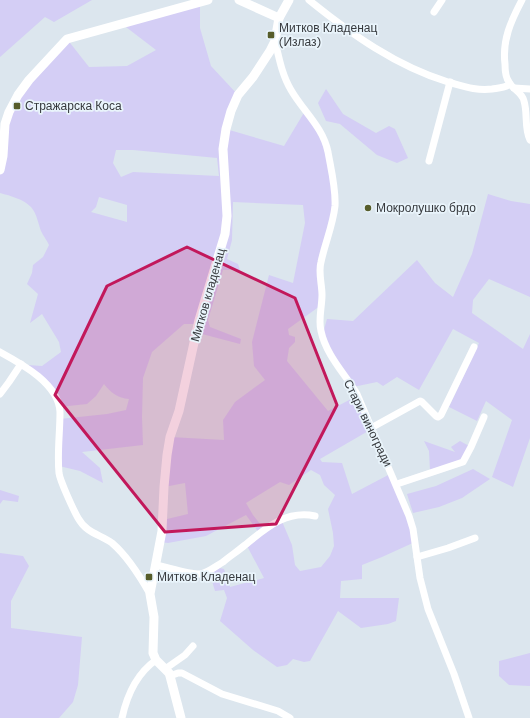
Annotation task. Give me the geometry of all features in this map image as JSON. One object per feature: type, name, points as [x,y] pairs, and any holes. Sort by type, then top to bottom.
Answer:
[{"type":"street","points":[[0,170],[3,156],[6,119],[14,102],[29,80],[67,39],[208,0]]},
{"type":"street","points":[[239,0],[279,18]]},
{"type":"street","name":"Стари виногради","points":[[289,0],[279,18],[275,39],[280,64],[288,84],[296,98],[324,138],[332,176],[335,206],[320,268],[322,295],[320,324],[321,333],[331,355],[357,394],[411,522],[420,578],[428,609],[454,674],[469,718]]},
{"type":"street","points":[[310,0],[338,23],[388,56],[415,70],[450,82],[479,89],[512,86],[530,89]]},
{"type":"street","points":[[434,12],[442,0]]},
{"type":"street","points":[[522,0],[509,26],[504,46],[504,57],[506,74],[512,86],[524,99],[527,132],[530,140]]},
{"type":"street","name":"Митков кладенац","points":[[156,660],[152,650],[154,617],[150,594],[162,532],[165,470],[170,437],[180,411],[199,320],[227,227],[223,149],[226,129],[231,111],[238,95],[270,52],[275,39]]},
{"type":"street","points":[[428,161],[450,82]]},
{"type":"street","points":[[371,428],[420,401],[436,416],[438,417],[441,415],[474,347]]},
{"type":"street","points":[[0,352],[37,375],[46,384],[57,401],[60,413],[60,475],[77,517],[85,527],[96,535],[112,543],[131,566],[150,594]]},
{"type":"street","points":[[0,394],[20,364]]},
{"type":"street","points":[[396,484],[463,462],[484,417]]},
{"type":"street","points":[[156,565],[196,574],[204,573],[215,567],[275,522],[290,516],[315,516]]},
{"type":"street","points":[[417,557],[475,538]]},
{"type":"street","points":[[168,672],[193,646]]},
{"type":"street","points":[[122,718],[136,680],[143,671],[156,660],[168,672],[181,718]]},
{"type":"street","points":[[168,672],[182,673],[222,694],[278,711],[290,718]]},
{"type":"highlighted area","points":[[187,247],[295,298],[337,405],[276,524],[165,532],[55,395],[107,286]]},
{"type":"shaded area","points":[[0,0],[92,0],[54,22],[45,17],[0,57]]},
{"type":"shaded area","points":[[200,3],[200,28],[211,66],[238,95],[226,129],[284,146],[305,111],[322,137],[337,205],[323,252],[320,306],[288,329],[289,335],[295,337],[295,342],[289,348],[287,361],[328,411],[355,397],[370,430],[320,459],[322,462],[342,463],[352,494],[392,473],[415,542],[362,565],[362,579],[341,581],[340,598],[399,598],[396,621],[388,624],[361,628],[338,611],[310,661],[304,662],[293,659],[287,665],[277,667],[253,650],[220,621],[227,598],[224,590],[215,591],[209,571],[215,567],[224,569],[230,587],[264,578],[246,544],[259,533],[246,515],[206,536],[168,543],[160,542],[163,520],[188,514],[185,483],[164,487],[170,437],[224,440],[223,420],[235,402],[265,380],[254,366],[252,342],[269,275],[293,283],[305,223],[303,205],[233,202],[232,240],[227,259],[238,264],[240,270],[223,270],[208,320],[210,327],[241,339],[240,344],[202,334],[195,324],[184,324],[152,352],[143,378],[143,445],[82,452],[100,468],[103,483],[80,471],[59,466],[60,419],[107,414],[126,410],[129,399],[121,398],[109,390],[104,384],[96,396],[87,404],[59,407],[57,401],[28,365],[42,366],[61,352],[59,342],[42,314],[30,323],[38,294],[27,284],[32,273],[33,265],[43,257],[49,245],[31,207],[21,200],[0,193],[0,149],[9,112],[67,39],[89,67],[127,66],[156,50],[122,24]],"holes":[[[116,150],[133,150],[217,158],[219,176],[133,172],[121,177],[113,163]],[[99,197],[127,205],[127,222],[91,212],[96,207]],[[311,470],[320,475],[324,485],[335,495],[328,509],[334,546],[330,556],[321,567],[300,571],[295,565],[292,545],[281,519],[264,529],[246,503],[280,482],[289,485]]]},
{"type":"shaded area","points":[[326,89],[343,114],[376,133],[389,126],[395,129],[408,158],[397,163],[377,155],[340,124],[326,121],[318,103]]},
{"type":"shaded area","points":[[488,194],[511,201],[530,204],[530,297],[489,279],[473,300],[472,313],[523,349],[530,334],[530,438],[513,487],[492,477],[512,420],[486,401],[477,421],[449,407],[479,343],[453,329],[419,390],[397,377],[383,386],[377,382],[353,387],[323,333],[327,319],[353,321],[417,260],[435,283],[453,297],[472,254]]},
{"type":"shaded area","points":[[424,441],[455,452],[451,447],[460,441],[471,447],[464,461],[430,471],[429,451]]},
{"type":"shaded area","points":[[473,469],[490,479],[462,498],[439,507],[413,513],[407,494],[436,486]]},
{"type":"shaded area","points":[[0,490],[19,496],[18,502],[3,500],[0,504]]},
{"type":"shaded area","points":[[0,553],[23,556],[29,566],[11,601],[11,628],[82,637],[78,685],[73,702],[59,718],[0,718]]},
{"type":"shaded area","points":[[530,653],[530,686],[509,685],[499,676],[499,661]]},
{"type":"place","name":"Митков Кладенац (Излаз)","points":[[271,35]]},
{"type":"place","name":"Стражарска Коса","points":[[17,106]]},
{"type":"place","name":"Мокролушко брдо","points":[[368,208]]},
{"type":"place","name":"Митков Кладенац","points":[[149,577]]}]
